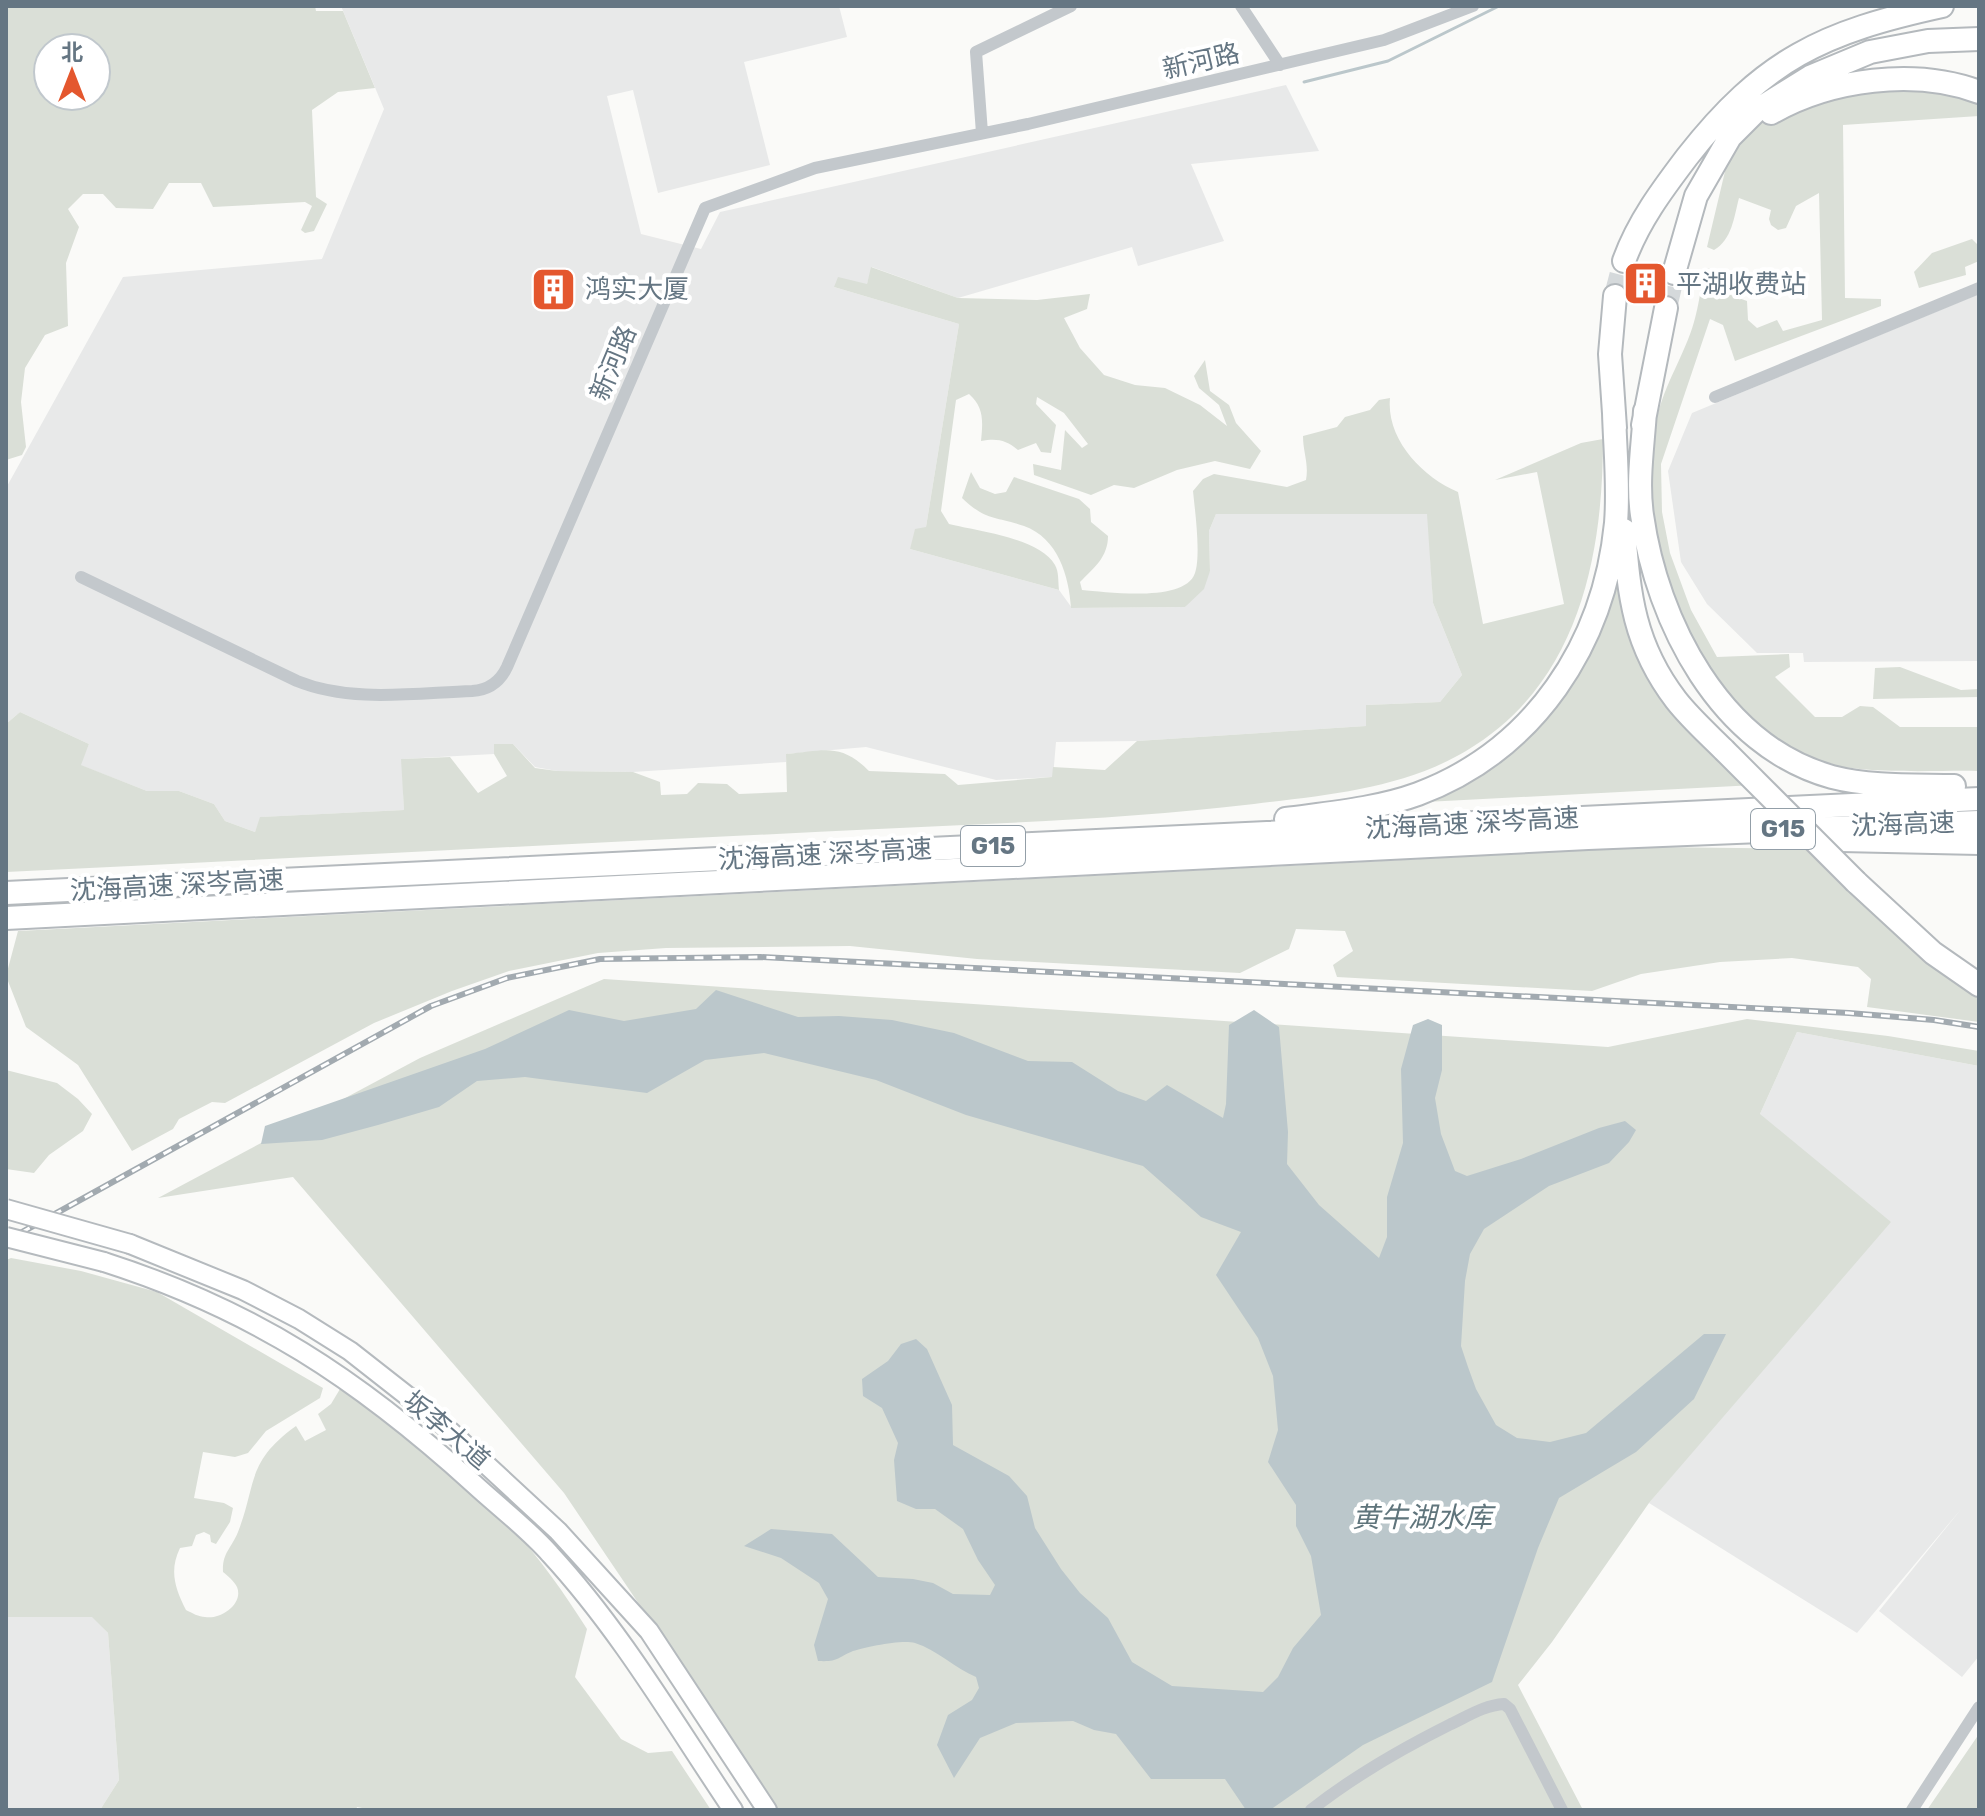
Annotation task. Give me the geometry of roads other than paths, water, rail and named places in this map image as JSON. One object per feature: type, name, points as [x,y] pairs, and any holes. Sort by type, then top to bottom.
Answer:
[{"type":"highway","points":[[1624,261],[1633,237],[1664,187],[1731,105],[1776,67],[1822,41],[1858,26],[1942,6]]},
{"type":"highway","points":[[1664,187],[1749,101],[1805,67],[1831,54],[1897,34],[1979,28]]},
{"type":"highway","points":[[1674,273],[1696,196],[1735,130],[1757,110],[1788,88],[1835,64],[1870,52],[1928,41],[1979,39]]},
{"type":"highway","points":[[1696,196],[1737,138],[1756,122],[1805,98],[1835,89],[1892,80],[1941,82],[1979,92]]},
{"type":"highway","points":[[1615,296],[1610,354],[1627,579],[1639,629],[1660,676],[1677,702],[1730,750],[1933,953],[1979,985]]},
{"type":"highway","points":[[1666,308],[1633,488],[1636,578],[1647,626],[1667,671],[1730,750]]},
{"type":"highway","points":[[1645,411],[1640,487],[1655,581],[1692,660],[1730,710],[1777,751],[1831,776],[1876,783],[1979,787]]},
{"type":"highway","points":[[1017,845],[1270,821],[1386,803],[1442,783],[1494,752],[1544,707],[1578,654],[1598,608],[1612,552],[1617,502],[1614,413]]},
{"type":"highway","name":"沈海高速 深岑高速","points":[[6,893],[1979,799]]},
{"type":"highway","name":"沈海高速","points":[[1588,838],[1979,822]]},
{"type":"highway","points":[[1588,838],[1979,843]]},
{"type":"highway","name":"沈海高速 深岑高速","points":[[6,918],[1588,838]]},
{"type":"highway","points":[[1862,881],[1939,946],[1979,974]]},
{"type":"main road","name":"坂李大道","points":[[6,1209],[130,1244],[243,1290],[299,1319],[350,1351],[438,1420],[558,1531],[649,1631],[767,1810]]},
{"type":"main road","name":"坂李大道","points":[[6,1237],[104,1262],[201,1298],[292,1343],[338,1373],[426,1440],[549,1552],[605,1620],[733,1810]]},
{"type":"street","points":[[982,133],[976,52],[1071,6]]},
{"type":"street","points":[[1241,6],[1280,65]]},
{"type":"street","name":"新河路","points":[[81,577],[297,681],[324,691],[367,695],[487,688],[499,680],[507,667],[705,208],[815,168],[982,133],[1384,40],[1473,6]]},
{"type":"street","points":[[1715,397],[1979,288]]},
{"type":"street","points":[[1311,1810],[1356,1775],[1406,1747],[1483,1709],[1504,1704],[1510,1709],[1562,1810]]},
{"type":"street","points":[[1912,1810],[1979,1707]]},
{"type":"water","name":"黄牛湖水库","points":[[716,990],[798,1017],[892,1020],[954,1033],[1028,1061],[1072,1062],[1118,1091],[1146,1101],[1167,1085],[1223,1118],[1229,1025],[1254,1010],[1279,1027],[1288,1132],[1287,1164],[1319,1205],[1379,1258],[1387,1237],[1387,1197],[1403,1143],[1401,1069],[1413,1025],[1428,1019],[1442,1025],[1442,1070],[1435,1098],[1441,1134],[1455,1171],[1467,1176],[1625,1121],[1636,1130],[1609,1163],[1549,1186],[1484,1229],[1470,1254],[1461,1346],[1476,1389],[1496,1425],[1517,1438],[1550,1442],[1586,1433],[1704,1334],[1726,1334],[1694,1399],[1636,1452],[1559,1498],[1538,1548],[1492,1682],[1363,1745],[1270,1810],[1246,1810],[1225,1779],[1151,1779],[1116,1734],[1094,1730],[1073,1721],[1016,1723],[980,1738],[954,1778],[937,1745],[948,1715],[972,1700],[979,1688],[976,1677],[931,1650],[909,1642],[875,1646],[834,1660],[818,1661],[814,1645],[828,1599],[819,1583],[781,1558],[744,1546],[771,1529],[832,1534],[878,1577],[933,1583],[953,1594],[990,1595],[995,1585],[963,1529],[935,1509],[916,1509],[897,1501],[894,1460],[898,1443],[882,1408],[863,1396],[862,1379],[888,1361],[901,1344],[916,1339],[927,1349],[952,1405],[953,1445],[1009,1476],[1027,1496],[1035,1528],[1080,1593],[1108,1618],[1132,1662],[1172,1686],[1263,1692],[1278,1677],[1293,1648],[1321,1615],[1311,1556],[1296,1526],[1296,1505],[1268,1462],[1278,1430],[1273,1376],[1258,1338],[1216,1275],[1241,1232],[1201,1217],[1143,1166],[966,1115],[876,1080],[764,1053],[705,1060],[647,1093],[525,1077],[477,1081],[439,1107],[378,1125],[322,1140],[261,1144],[265,1126],[485,1049],[569,1010],[624,1021],[696,1009]]},
{"type":"waterway","points":[[1304,82],[1388,61],[1499,6]]},
{"type":"tunnel","points":[[1615,296],[1624,261]]},
{"type":"tunnel","points":[[1666,308],[1674,273]]},
{"type":"railway","points":[[6,1241],[431,1006],[507,978],[600,959],[760,957],[1849,1013],[1979,1027]]},
{"type":"place","name":"平湖收费站","points":[[1645,284]]},
{"type":"place","name":"鸿实大厦","points":[[554,289]]}]
